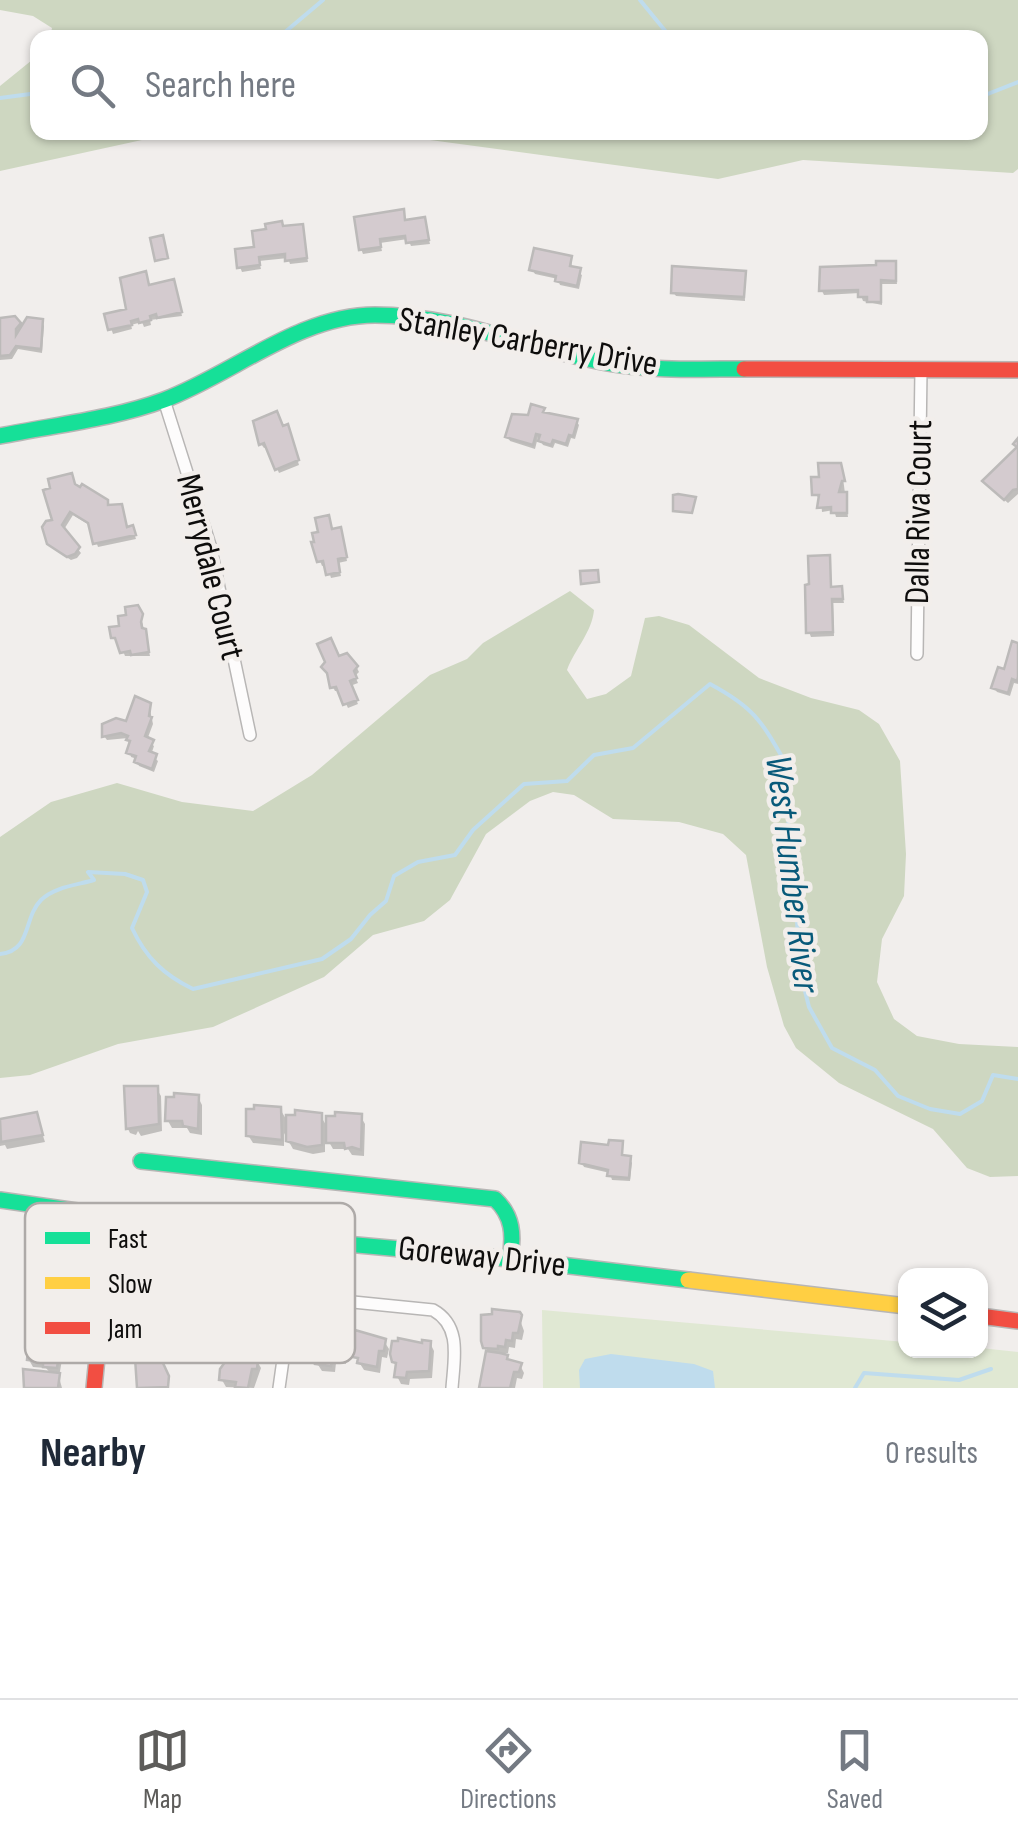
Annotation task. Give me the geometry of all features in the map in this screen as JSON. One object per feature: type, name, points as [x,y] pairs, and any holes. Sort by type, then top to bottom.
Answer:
[{"type":"street","name":"Stanley Carberry Drive","points":[[0,436],[164,400],[304,332],[340,319],[374,315],[441,320],[608,363],[684,370],[1018,370]]},
{"type":"street","name":"Dalla Riva Court","points":[[917,654],[921,370]]},
{"type":"street","name":"Merrydale Court","points":[[164,400],[210,545],[250,735]]},
{"type":"street","points":[[141,1161],[495,1199],[504,1206],[512,1227],[510,1259]]},
{"type":"street","name":"Goreway Drive","points":[[0,1200],[25,1204]]},
{"type":"street","name":"Goreway Drive","points":[[355,1245],[898,1305]]},
{"type":"street","points":[[355,1302],[433,1310],[444,1316],[454,1336],[452,1388]]},
{"type":"street","points":[[988,1317],[1018,1321]]},
{"type":"street","points":[[94,1388],[96,1363]]},
{"type":"street","points":[[279,1388],[283,1363]]},
{"type":"green space","points":[[0,0],[1018,0],[1018,169],[1013,173],[803,160],[718,179],[430,140],[988,140],[988,30],[52,30],[33,16],[0,10]]},
{"type":"green space","points":[[30,62],[30,140],[142,140],[0,171],[0,86]]},
{"type":"green space","points":[[570,591],[594,610],[567,670],[587,699],[606,694],[631,676],[645,618],[659,616],[689,625],[759,678],[811,698],[859,710],[879,724],[900,761],[906,854],[904,896],[882,939],[877,982],[894,1019],[917,1036],[959,1044],[1018,1047],[1018,1176],[990,1177],[967,1168],[933,1129],[839,1083],[796,1048],[784,1026],[767,967],[746,855],[723,834],[679,822],[613,819],[574,795],[553,792],[530,801],[486,834],[450,900],[424,921],[373,935],[324,977],[213,1027],[118,1044],[30,1075],[0,1078],[0,837],[51,802],[117,783],[182,802],[253,811],[312,775],[430,675],[467,659],[483,643]]},
{"type":"green space","points":[[542,1310],[898,1341],[898,1358],[988,1358],[988,1349],[1018,1352],[1018,1388],[543,1388]]},
{"type":"water","points":[[611,1354],[694,1364],[713,1371],[715,1388],[580,1388],[579,1370],[585,1359]]},
{"type":"building","points":[[404,209],[405,220],[425,217],[429,240],[406,243],[405,236],[380,239],[381,247],[359,250],[354,217]]},
{"type":"building","points":[[282,221],[283,226],[303,224],[307,258],[285,261],[285,254],[259,257],[260,265],[237,268],[235,249],[254,247],[252,231]]},
{"type":"building","points":[[163,235],[168,258],[155,261],[150,238]]},
{"type":"building","points":[[534,248],[572,256],[570,266],[581,268],[577,286],[529,270]]},
{"type":"building","points":[[876,261],[896,261],[896,281],[881,280],[881,302],[867,302],[867,297],[858,297],[858,290],[819,291],[820,267],[876,265]]},
{"type":"building","points":[[672,266],[746,271],[744,297],[671,293]]},
{"type":"building","points":[[146,271],[149,285],[174,279],[182,312],[157,318],[156,314],[150,316],[151,320],[139,323],[138,319],[131,321],[132,325],[108,330],[104,314],[126,309],[120,278]]},
{"type":"building","points":[[15,316],[21,323],[16,335],[27,317],[43,319],[41,349],[16,346],[10,355],[0,356],[0,318]]},
{"type":"building","points":[[531,404],[545,408],[543,412],[578,419],[566,444],[538,441],[540,435],[536,434],[533,445],[505,437],[512,414],[528,415]]},
{"type":"building","points":[[277,411],[283,426],[288,424],[299,460],[275,470],[264,443],[259,445],[253,421]]},
{"type":"building","points":[[1018,438],[1018,489],[1004,500],[982,481],[1017,447],[1013,444]]},
{"type":"building","points":[[818,463],[841,463],[845,481],[839,492],[847,492],[847,513],[831,513],[831,507],[817,508],[819,495],[812,495],[811,477],[819,477]]},
{"type":"building","points":[[72,473],[75,484],[82,484],[108,500],[108,505],[122,504],[127,527],[133,525],[136,535],[93,544],[88,523],[70,512],[62,525],[80,547],[75,554],[67,557],[47,544],[42,527],[52,520],[43,490],[50,488],[48,479]]},
{"type":"building","points":[[673,495],[696,497],[692,513],[673,511]]},
{"type":"building","points":[[329,515],[332,529],[341,527],[347,557],[338,559],[340,572],[326,575],[323,561],[317,562],[311,542],[312,533],[318,532],[315,518]]},
{"type":"building","points":[[830,555],[831,587],[842,586],[843,599],[832,599],[833,632],[806,633],[808,556]]},
{"type":"building","points":[[598,570],[599,582],[581,584],[580,571]]},
{"type":"building","points":[[138,605],[149,652],[120,653],[109,627],[119,626],[118,616],[126,615],[125,607]]},
{"type":"building","points":[[331,638],[339,656],[347,653],[358,666],[354,671],[357,678],[350,681],[358,700],[343,705],[321,667],[325,662],[317,644]]},
{"type":"building","points":[[1012,641],[1018,643],[1018,677],[1017,681],[1012,679],[1008,693],[991,688],[998,667],[1004,669]]},
{"type":"building","points":[[135,696],[151,703],[152,717],[145,736],[154,740],[149,751],[157,754],[152,769],[134,762],[136,756],[126,753],[128,736],[121,733],[102,737],[102,724],[116,718],[126,721]]},
{"type":"building","points":[[124,1086],[158,1086],[159,1124],[126,1129]]},
{"type":"building","points":[[174,1093],[199,1095],[198,1129],[183,1126],[182,1121],[165,1121],[166,1097],[174,1097]]},
{"type":"building","points":[[254,1105],[281,1107],[282,1140],[246,1136],[246,1109],[254,1109]]},
{"type":"building","points":[[295,1110],[322,1113],[322,1145],[307,1147],[286,1141],[286,1115],[295,1115]]},
{"type":"building","points":[[37,1112],[43,1135],[1,1142],[0,1119]]},
{"type":"building","points":[[335,1112],[362,1114],[361,1150],[345,1149],[344,1143],[326,1143],[326,1116],[335,1116]]},
{"type":"building","points":[[609,1140],[623,1141],[622,1155],[631,1156],[629,1178],[607,1176],[608,1170],[579,1163],[581,1142],[608,1145]]},
{"type":"building","points":[[492,1309],[522,1315],[518,1333],[513,1333],[512,1341],[506,1340],[505,1347],[498,1349],[483,1348],[481,1341],[481,1315],[492,1314]]},
{"type":"building","points":[[355,1330],[386,1339],[377,1367],[357,1363]]},
{"type":"building","points":[[392,1341],[431,1341],[429,1371],[407,1372],[406,1378],[394,1377],[396,1363],[390,1354]]},
{"type":"building","points":[[486,1351],[508,1355],[507,1359],[522,1363],[519,1372],[514,1372],[510,1388],[479,1388]]},
{"type":"building","points":[[43,1363],[58,1363],[57,1368],[43,1367]]},
{"type":"building","points":[[135,1363],[163,1363],[169,1376],[168,1387],[137,1388]]},
{"type":"building","points":[[224,1363],[258,1363],[257,1369],[252,1369],[248,1388],[219,1380]]},
{"type":"building","points":[[23,1369],[60,1373],[58,1388],[24,1388]]},
{"type":"waterway","points":[[287,30],[323,0]]},
{"type":"waterway","points":[[640,0],[664,30]]},
{"type":"waterway","points":[[988,94],[1018,82]]},
{"type":"waterway","points":[[0,98],[30,94]]},
{"type":"waterway","name":"West Humber River","points":[[0,954],[17,947],[41,900],[59,889],[94,880],[88,872],[125,874],[143,880],[147,892],[132,928],[157,964],[193,989],[322,959],[351,939],[386,901],[394,876],[418,862],[455,855],[473,830],[524,784],[567,781],[594,755],[633,748],[710,684],[755,716],[785,762],[779,787],[791,810],[782,855],[794,871],[800,971],[809,1007],[832,1048],[875,1070],[898,1096],[930,1109],[960,1114],[982,1101],[993,1075],[1018,1079]]},
{"type":"waterway","points":[[855,1388],[864,1373],[959,1380],[991,1369]]},
{"type":"traffic: fast","points":[[0,436],[145,407],[190,389],[293,335],[347,318],[375,315],[434,321],[624,366],[744,369]]},
{"type":"traffic: fast","points":[[141,1161],[495,1199],[511,1226],[510,1259]]},
{"type":"traffic: fast","points":[[0,1200],[25,1204]]},
{"type":"traffic: fast","points":[[355,1245],[688,1280]]},
{"type":"traffic: slow","points":[[688,1280],[898,1305]]},
{"type":"traffic: jam","points":[[744,369],[1018,370]]},
{"type":"traffic: jam","points":[[988,1317],[1018,1321]]},
{"type":"traffic: jam","points":[[94,1388],[96,1363]]}]
